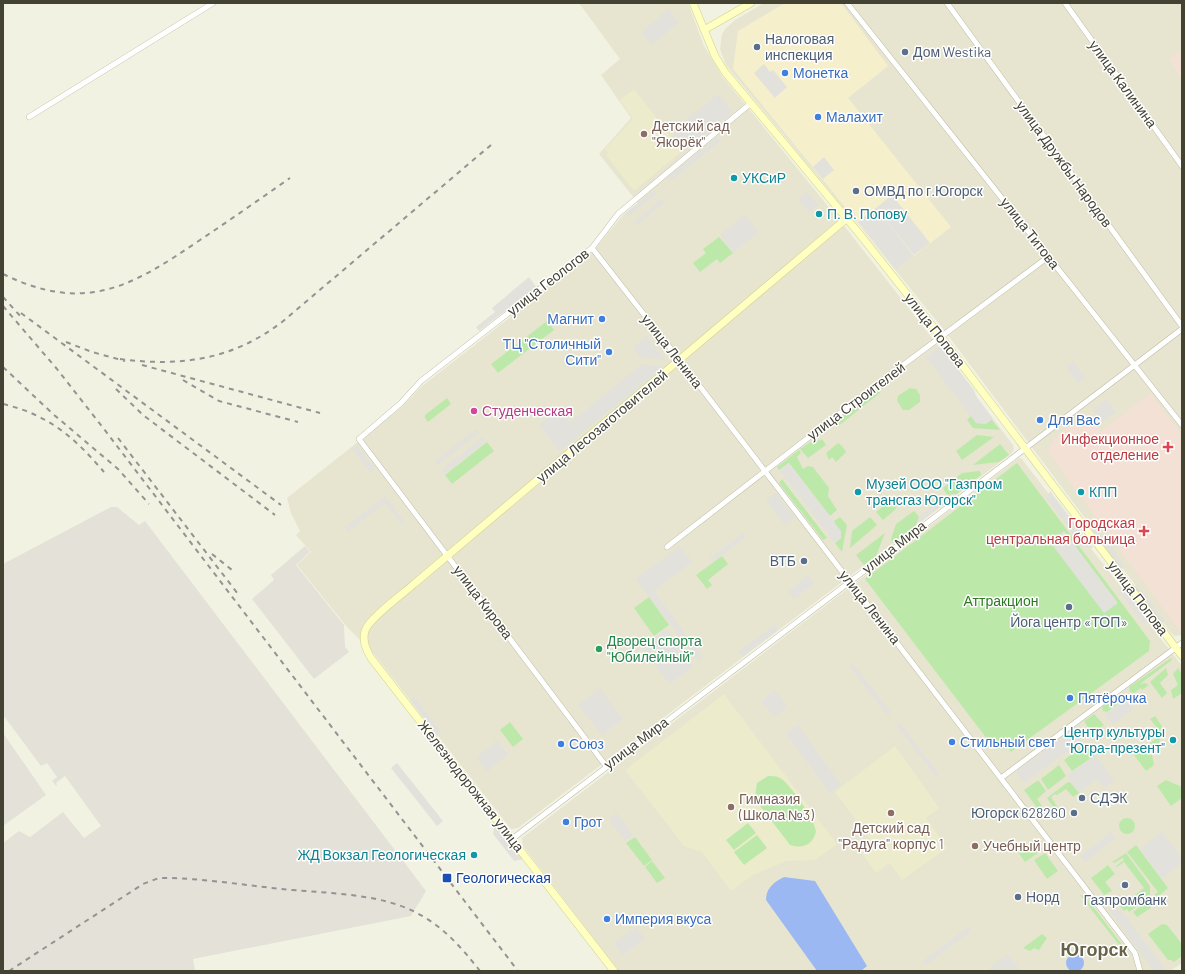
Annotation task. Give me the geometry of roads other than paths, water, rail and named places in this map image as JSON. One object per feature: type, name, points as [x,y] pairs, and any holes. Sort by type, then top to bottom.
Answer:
[{"type":"main road","name":"улица Попова","points":[[693,3],[720,64],[941,337],[1182,656]]},
{"type":"main road","points":[[704,30],[751,3]]},
{"type":"main road","name":"улица Лесозаготовителей","points":[[364,637],[365,631],[370,622],[846,219]]},
{"type":"main road","name":"Железнодорожная улица","points":[[364,637],[364,644],[371,658],[614,971]]},
{"type":"street","points":[[29,117],[213,3]]},
{"type":"street","name":"улица Титова","points":[[847,3],[1182,425]]},
{"type":"street","name":"улица Дружбы Народов","points":[[947,3],[1182,326]]},
{"type":"street","name":"улица Калинина","points":[[1065,3],[1182,166]]},
{"type":"street","name":"улица Геологов","points":[[359,439],[401,403],[421,380],[592,248],[618,214],[751,103]]},
{"type":"street","name":"улица Ленина","points":[[592,248],[1002,778],[1135,953],[1140,971]]},
{"type":"street","name":"улица Строителей","points":[[667,547],[1048,257]]},
{"type":"street","name":"улица Мира","points":[[512,839],[1182,329]]},
{"type":"street","name":"улица Кирова","points":[[359,439],[606,766]]},
{"type":"street","points":[[1002,778],[1182,643]]},
{"type":"water","points":[[784,877],[815,881],[867,966],[861,971],[817,971],[766,900],[767,892],[771,886]]},
{"type":"water","points":[[1075,954],[1081,957],[1084,963],[1081,969],[1075,972],[1069,969],[1066,963],[1069,957]]},
{"type":"railway","points":[[120,359],[164,362],[205,358],[225,353],[263,335],[282,322],[491,145]]},
{"type":"railway","points":[[3,274],[32,286],[59,292],[83,293],[106,290],[129,282],[152,271],[175,257],[290,178]]},
{"type":"railway","points":[[3,297],[23,319]]},
{"type":"railway","points":[[3,306],[57,369],[104,429],[518,971]]},
{"type":"railway","points":[[21,313],[281,505]]},
{"type":"railway","points":[[66,342],[92,352],[125,361]]},
{"type":"railway","points":[[142,365],[320,413]]},
{"type":"railway","points":[[3,367],[53,414],[118,469],[149,504]]},
{"type":"railway","points":[[183,380],[219,401],[298,422]]},
{"type":"railway","points":[[116,389],[143,415],[275,515]]},
{"type":"railway","points":[[3,404],[34,414],[60,429],[82,448],[104,472]]},
{"type":"railway","points":[[118,438],[238,594]]},
{"type":"railway","points":[[212,554],[232,570]]},
{"type":"railway","points":[[9,971],[143,884],[159,878],[226,882],[367,897],[384,901],[415,912],[443,930],[480,971]]},
{"type":"place","name":"Налоговая инспекция","points":[[757,47]]},
{"type":"place","name":"Дом Westika","points":[[905,52]]},
{"type":"place","name":"Монетка","points":[[785,73]]},
{"type":"place","name":"Малахит","points":[[818,117]]},
{"type":"place","name":"Детский сад \"Якорёк\"","points":[[644,134]]},
{"type":"place","name":"УКСиР","points":[[734,178]]},
{"type":"place","name":"ОМВД по г.Югорск","points":[[856,191]]},
{"type":"place","name":"П. В. Попову","points":[[819,214]]},
{"type":"place","name":"Магнит","points":[[602,319]]},
{"type":"place","name":"ТЦ \"Столичный Сити\"","points":[[609,352]]},
{"type":"place","name":"Студенческая","points":[[474,411]]},
{"type":"place","name":"Для Вас","points":[[1040,420]]},
{"type":"place","name":"Инфекционное отделение","points":[[1168,447]]},
{"type":"place","name":"Музей ООО \"Газпром трансгаз Югорск\"","points":[[858,492]]},
{"type":"place","name":"КПП","points":[[1081,492]]},
{"type":"place","name":"Городская центральная больница","points":[[1144,531]]},
{"type":"place","name":"ВТБ","points":[[804,561]]},
{"type":"place","name":"Йога центр «ТОП»","points":[[1069,607]]},
{"type":"place","name":"Дворец спорта \"Юбилейный\"","points":[[599,649]]},
{"type":"place","name":"Пятёрочка","points":[[1070,698]]},
{"type":"place","name":"Центр культуры \"Югра-презент\"","points":[[1173,740]]},
{"type":"place","name":"Стильный свет","points":[[952,742]]},
{"type":"place","name":"Союз","points":[[561,744]]},
{"type":"place","name":"СДЭК","points":[[1082,798]]},
{"type":"place","name":"Гимназия (Школа №3)","points":[[731,807]]},
{"type":"place","name":"Детский сад \"Радуга\" корпус 1","points":[[891,813]]},
{"type":"place","name":"Югорск 628260","points":[[1074,813]]},
{"type":"place","name":"Грот","points":[[566,822]]},
{"type":"place","name":"Учебный центр","points":[[975,846]]},
{"type":"place","name":"ЖД Вокзал Геологическая","points":[[474,855]]},
{"type":"place","name":"Геологическая","points":[[447,878]]},
{"type":"place","name":"Газпромбанк","points":[[1125,885]]},
{"type":"place","name":"Норд","points":[[1018,897]]},
{"type":"place","name":"Империя вкуса","points":[[607,919]]},
{"type":"district","name":"Югорск","points":[[1094,950]]},
{"type":"park label","name":"Аттракцион","points":[[1001,601]]}]
